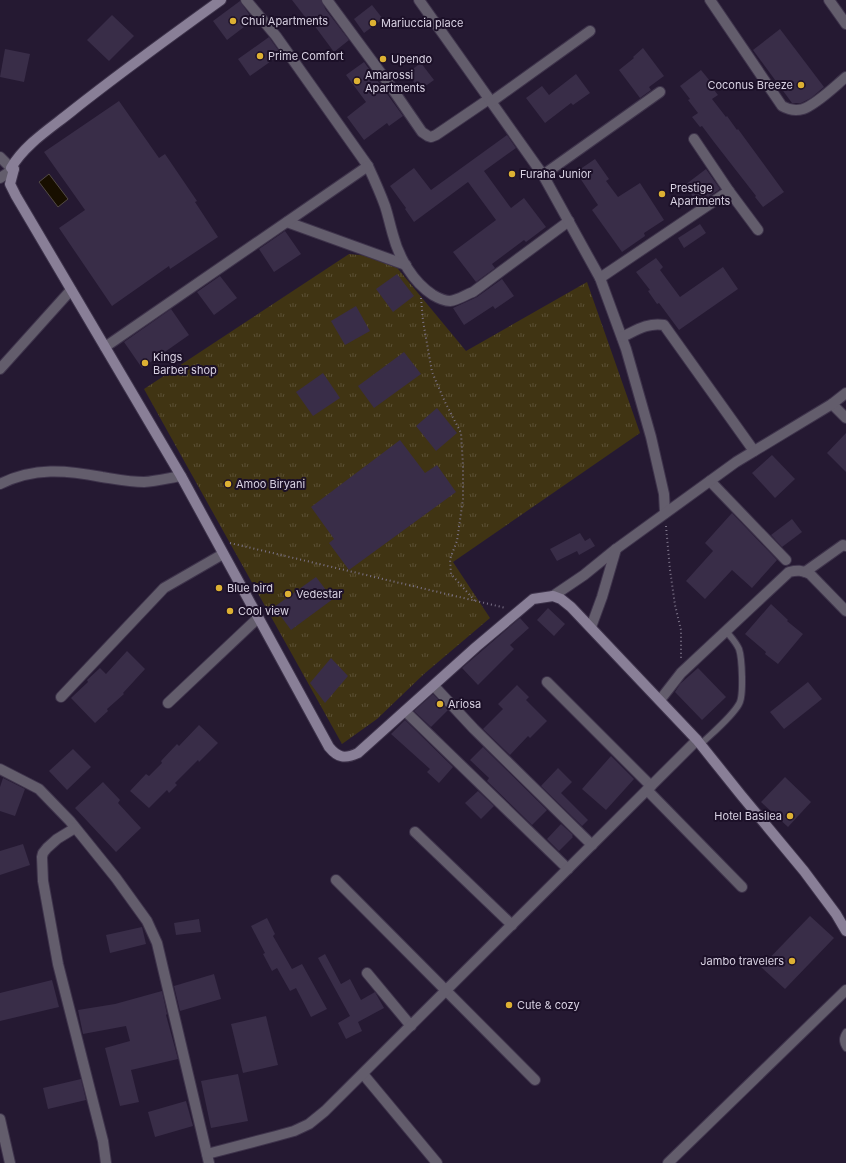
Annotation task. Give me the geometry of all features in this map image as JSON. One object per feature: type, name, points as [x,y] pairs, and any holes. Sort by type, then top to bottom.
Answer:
[{"type":"street","points":[[221,0],[96,92],[37,139],[16,160],[12,169],[10,184],[181,476],[318,729],[334,753],[344,757],[351,757],[358,753],[476,647],[533,599],[553,596],[584,575],[616,549],[736,462],[832,404],[846,393]]},
{"type":"street","points":[[246,0],[276,36],[368,166],[385,205],[393,237],[403,261],[420,285],[438,298],[449,301],[461,298],[473,292],[569,221]]},
{"type":"street","points":[[327,0],[389,84],[422,132],[431,137],[490,100],[590,31]]},
{"type":"street","points":[[419,0],[543,175],[600,278],[622,338],[651,437],[664,494],[665,513]]},
{"type":"street","points":[[710,0],[782,106],[787,109],[804,109],[824,95],[846,76]]},
{"type":"street","points":[[829,0],[846,24]]},
{"type":"street","points":[[543,175],[660,92]]},
{"type":"street","points":[[694,139],[729,191],[758,230]]},
{"type":"street","points":[[0,157],[12,169]]},
{"type":"street","points":[[105,347],[368,166]]},
{"type":"street","points":[[0,178],[12,169]]},
{"type":"street","points":[[600,278],[729,191]]},
{"type":"street","points":[[287,222],[406,265]]},
{"type":"street","points":[[0,369],[71,290]]},
{"type":"street","points":[[622,338],[650,324],[658,323],[664,325],[754,451]]},
{"type":"street","points":[[832,404],[846,418]]},
{"type":"street","points":[[0,484],[30,473],[55,471],[144,482],[181,476]]},
{"type":"street","points":[[710,481],[786,560]]},
{"type":"street","points":[[805,572],[843,545],[846,546]]},
{"type":"street","points":[[591,627],[602,597],[616,549]]},
{"type":"street","points":[[61,697],[164,588],[223,554]]},
{"type":"street","points":[[660,700],[681,673],[789,572],[797,570],[810,574],[846,611]]},
{"type":"street","points":[[553,596],[561,599],[571,607],[699,742],[804,871],[836,914],[846,931]]},
{"type":"street","points":[[168,703],[258,618]]},
{"type":"street","points":[[547,682],[742,887]]},
{"type":"street","points":[[434,686],[474,729],[592,845]]},
{"type":"street","points":[[405,711],[568,869]]},
{"type":"street","points":[[0,769],[39,789],[75,828],[116,878],[147,921],[157,943],[208,1158],[309,1124],[325,1111],[364,1074],[649,788],[699,742]]},
{"type":"street","points":[[75,828],[57,839],[43,853],[43,881],[58,964],[103,1141],[106,1163]]},
{"type":"street","points":[[415,832],[512,925]]},
{"type":"street","points":[[336,880],[535,1080]]},
{"type":"street","points":[[367,973],[411,1026]]},
{"type":"street","points":[[668,1163],[846,990]]},
{"type":"street","points":[[364,1074],[437,1163]]},
{"type":"street","points":[[0,1119],[10,1163]]},
{"type":"lane","points":[[699,742],[732,714],[740,703],[742,695],[743,679],[738,648],[726,631]]},
{"type":"lane","points":[[846,1032],[842,1038],[843,1044],[846,1048]]},
{"type":"path","points":[[420,285],[432,372],[461,434],[463,499],[457,541],[450,559],[450,574],[475,601]]},
{"type":"path","points":[[665,513],[670,570],[675,605],[681,630],[681,673]]},
{"type":"path","points":[[216,540],[519,612]]},
{"type":"green space","points":[[349,254],[389,258],[466,351],[587,282],[640,433],[453,562],[490,618],[424,674],[377,719],[342,744],[144,389]]},
{"type":"shaded area","points":[[49,174],[68,199],[58,207],[39,182]]},
{"type":"building","points":[[292,0],[321,0],[326,10],[349,40],[334,52],[311,21],[309,22]]},
{"type":"building","name":"Chui Apartments","points":[[240,1],[253,20],[227,40],[213,21]]},
{"type":"building","points":[[372,5],[383,19],[364,33],[354,19]]},
{"type":"building","points":[[112,15],[134,36],[109,61],[87,40]]},
{"type":"building","points":[[780,29],[824,87],[811,98],[801,103],[792,103],[753,50]]},
{"type":"building","name":"Prime Comfort","points":[[269,37],[281,54],[250,76],[238,59]]},
{"type":"building","points":[[643,48],[664,76],[649,87],[651,90],[640,98],[619,70],[634,58],[633,57]]},
{"type":"building","points":[[5,49],[30,54],[24,82],[0,77]]},
{"type":"building","points":[[364,62],[403,116],[389,126],[387,123],[364,140],[347,117],[366,102],[346,75]]},
{"type":"building","points":[[421,63],[434,80],[420,90],[407,73]]},
{"type":"building","points":[[701,70],[710,81],[708,82],[718,95],[712,99],[737,130],[738,129],[784,192],[763,207],[702,126],[700,127],[692,117],[698,113],[680,86]]},
{"type":"building","points":[[576,74],[590,93],[573,105],[571,103],[545,123],[526,98],[542,86],[549,95]]},
{"type":"building","points":[[119,101],[159,158],[165,154],[197,201],[195,202],[218,237],[170,269],[169,266],[112,306],[59,228],[85,210],[44,152]]},
{"type":"building","points":[[507,135],[516,148],[484,171],[511,208],[524,198],[546,227],[526,242],[524,240],[492,264],[495,268],[476,282],[453,252],[496,220],[468,182],[414,222],[390,186],[414,168],[431,190]]},
{"type":"building","points":[[595,159],[609,179],[606,181],[618,197],[640,183],[664,220],[644,233],[645,236],[622,252],[592,210],[598,205],[576,172]]},
{"type":"building","points":[[706,169],[720,189],[698,204],[685,185]]},
{"type":"building","points":[[700,224],[706,233],[684,248],[678,238]]},
{"type":"building","points":[[285,231],[301,254],[274,272],[259,249]]},
{"type":"building","points":[[656,258],[663,267],[660,270],[680,297],[723,267],[738,289],[679,330],[659,303],[657,304],[648,291],[650,290],[636,272]]},
{"type":"building","points":[[397,274],[414,296],[393,312],[376,289]]},
{"type":"building","points":[[220,276],[237,298],[214,315],[197,292]]},
{"type":"building","points":[[502,279],[514,296],[495,309],[493,306],[464,325],[453,308],[477,297]]},
{"type":"building","points":[[356,306],[370,331],[345,345],[331,321]]},
{"type":"building","points":[[171,309],[189,335],[142,368],[124,342]]},
{"type":"building","points":[[404,352],[421,374],[374,408],[358,386]]},
{"type":"building","points":[[323,373],[340,398],[313,416],[296,392]]},
{"type":"building","points":[[437,408],[457,433],[436,451],[416,426]]},
{"type":"building","points":[[846,433],[846,472],[827,453]]},
{"type":"building","points":[[400,440],[425,473],[437,465],[456,492],[349,570],[329,543],[334,539],[311,507]]},
{"type":"building","points":[[772,455],[795,479],[775,498],[752,473]]},
{"type":"building","points":[[732,513],[777,560],[752,588],[732,570],[705,599],[686,581],[713,551],[705,543]]},
{"type":"building","points":[[792,519],[802,532],[782,547],[771,535]]},
{"type":"building","points":[[580,533],[585,541],[590,538],[595,546],[579,555],[577,551],[557,561],[550,549]]},
{"type":"building","points":[[316,577],[333,599],[291,630],[274,607]]},
{"type":"building","points":[[771,604],[788,620],[787,621],[803,634],[778,664],[765,654],[766,652],[745,634]]},
{"type":"building","points":[[548,608],[565,624],[554,636],[537,620]]},
{"type":"building","points":[[520,618],[529,628],[510,645],[514,649],[478,685],[462,668]]},
{"type":"building","points":[[127,651],[145,669],[123,693],[124,694],[107,709],[108,711],[95,723],[71,698],[100,668],[106,674]]},
{"type":"building","points":[[331,658],[348,676],[325,703],[310,683]]},
{"type":"building","points":[[698,668],[726,697],[702,720],[675,692],[680,684]]},
{"type":"building","points":[[808,682],[822,699],[784,729],[770,712]]},
{"type":"building","points":[[517,685],[529,697],[526,700],[547,721],[530,738],[528,736],[510,755],[483,729],[503,709],[498,704]]},
{"type":"building","points":[[433,694],[448,710],[431,727],[414,711]]},
{"type":"building","points":[[405,720],[453,767],[439,783],[427,772],[430,769],[391,734]]},
{"type":"building","points":[[199,725],[218,743],[175,783],[177,785],[169,793],[167,790],[149,808],[130,791],[146,774],[149,776],[162,763],[161,761],[177,744],[179,746]]},
{"type":"building","points":[[483,747],[547,810],[532,825],[487,781],[489,778],[470,760]]},
{"type":"building","points":[[73,749],[91,767],[67,790],[49,771]]},
{"type":"building","points":[[611,756],[634,779],[606,810],[582,789]]},
{"type":"building","points":[[558,768],[572,782],[561,793],[588,820],[582,826],[541,786]]},
{"type":"building","points":[[785,777],[811,802],[788,827],[761,802]]},
{"type":"building","points":[[3,778],[25,789],[15,816],[0,811],[0,787]]},
{"type":"building","points":[[103,782],[120,800],[118,803],[141,828],[116,852],[75,808]]},
{"type":"building","points":[[478,791],[494,806],[481,819],[465,803]]},
{"type":"building","points":[[561,824],[573,835],[573,837],[559,851],[547,839]]},
{"type":"building","points":[[23,844],[30,865],[0,875],[0,851]]},
{"type":"building","points":[[810,916],[834,938],[785,989],[761,967]]},
{"type":"building","points":[[267,918],[275,934],[273,936],[292,969],[302,964],[327,1009],[311,1017],[296,988],[290,991],[277,968],[272,971],[263,954],[265,953],[251,926]]},
{"type":"building","points":[[199,919],[201,932],[176,935],[174,923]]},
{"type":"building","points":[[142,927],[146,944],[110,953],[106,935]]},
{"type":"building","points":[[325,954],[341,984],[350,979],[361,1000],[375,992],[384,1008],[358,1022],[362,1031],[346,1039],[338,1023],[350,1016],[318,958]]},
{"type":"building","points":[[214,974],[221,999],[180,1011],[174,986]]},
{"type":"building","points":[[52,980],[59,1007],[0,1021],[0,993]]},
{"type":"building","points":[[162,991],[166,1015],[178,1059],[131,1070],[139,1102],[120,1106],[105,1048],[130,1041],[126,1026],[83,1034],[78,1010],[115,1004]]},
{"type":"building","points":[[266,1016],[278,1065],[243,1073],[231,1024]]},
{"type":"building","points":[[238,1074],[248,1121],[211,1128],[201,1081]]},
{"type":"building","points":[[81,1079],[86,1100],[48,1109],[43,1088]]},
{"type":"building","points":[[186,1101],[193,1126],[155,1137],[148,1112]]},
{"type":"place","name":"Chui Apartments","points":[[233,21]]},
{"type":"place","name":"Mariuccia place","points":[[373,23]]},
{"type":"place","name":"Prime Comfort","points":[[260,56]]},
{"type":"place","name":"Upendo","points":[[383,59]]},
{"type":"place","name":"Amarossi Apartments","points":[[357,81]]},
{"type":"place","name":"Coconus Breeze","points":[[801,85]]},
{"type":"place","name":"Furaha Junior","points":[[512,174]]},
{"type":"place","name":"Prestige Apartments","points":[[662,194]]},
{"type":"place","name":"Kings Barber shop","points":[[145,363]]},
{"type":"place","name":"Amoo Biryani","points":[[228,484]]},
{"type":"place","name":"Blue bird","points":[[219,588]]},
{"type":"place","name":"Vedestar","points":[[288,594]]},
{"type":"place","name":"Cool view","points":[[230,611]]},
{"type":"place","name":"Ariosa","points":[[440,704]]},
{"type":"place","name":"Hotel Basilea","points":[[790,816]]},
{"type":"place","name":"Jambo travelers","points":[[792,961]]},
{"type":"place","name":"Cute & cozy","points":[[509,1005]]}]
